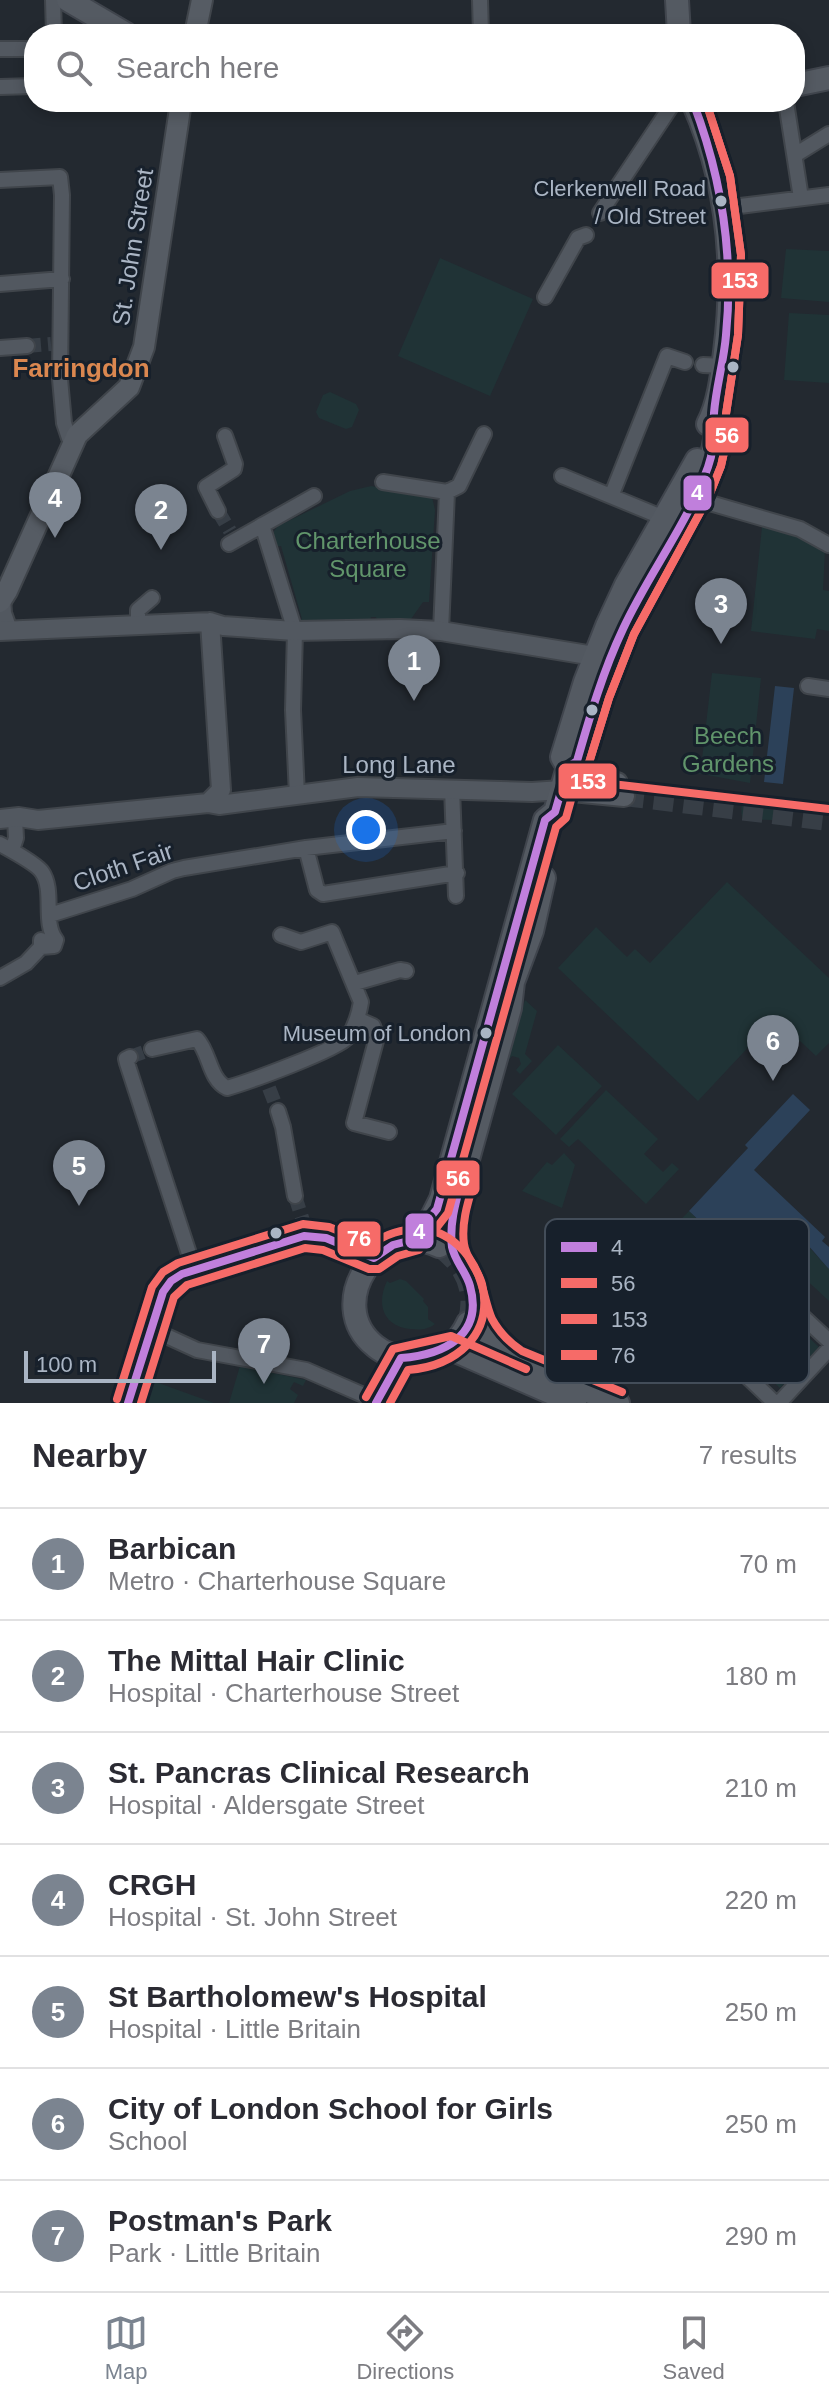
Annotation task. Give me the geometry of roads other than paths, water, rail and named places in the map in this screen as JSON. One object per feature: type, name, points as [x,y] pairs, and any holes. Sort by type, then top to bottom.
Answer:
[{"type":"main road","points":[[68,0],[109,24]]},
{"type":"main road","points":[[197,24],[202,0]]},
{"type":"main road","points":[[677,0],[678,24]]},
{"type":"main road","points":[[805,83],[829,78]]},
{"type":"main road","name":"St. John Street","points":[[3,595],[74,441],[100,412],[129,387],[144,347],[179,112]]},
{"type":"main road","points":[[412,1240],[432,1217],[441,1199],[544,824],[555,812],[565,776],[577,761],[599,688],[624,627],[690,491],[693,470],[708,422],[714,413],[713,366],[731,288],[730,252],[713,159],[697,112]]},
{"type":"main road","points":[[565,776],[562,757],[594,656],[626,585],[664,518],[690,491]]},
{"type":"main road","points":[[565,776],[625,791]]},
{"type":"main road","points":[[545,1374],[516,1362],[475,1325],[449,1348],[428,1355],[401,1358],[376,1347],[357,1323],[352,1303],[363,1272],[363,1254],[412,1240],[446,1239],[510,1008],[513,982],[532,931],[559,828],[555,812]]},
{"type":"main road","points":[[128,1403],[167,1286],[194,1269],[291,1239]]},
{"type":"main road","points":[[449,1348],[575,1403]]},
{"type":"main road","points":[[376,1402],[401,1358]]},
{"type":"main road","points":[[568,1383],[618,1403]]},
{"type":"street","points":[[53,0],[54,24]]},
{"type":"street","points":[[480,0],[481,24]]},
{"type":"street","points":[[0,49],[24,49]]},
{"type":"street","points":[[0,87],[24,86]]},
{"type":"street","points":[[600,213],[667,112]]},
{"type":"street","points":[[788,112],[801,198]]},
{"type":"street","points":[[795,155],[829,134]]},
{"type":"street","points":[[0,180],[60,177],[62,279],[56,344],[64,423],[69,438],[74,441]]},
{"type":"street","points":[[724,208],[829,195]]},
{"type":"street","points":[[545,297],[578,238],[586,235]]},
{"type":"street","points":[[0,284],[62,279]]},
{"type":"street","points":[[0,348],[27,346]]},
{"type":"street","points":[[612,494],[667,356],[685,362]]},
{"type":"street","points":[[383,482],[447,492],[459,486],[484,434]]},
{"type":"street","points":[[218,511],[206,487],[234,469],[225,436]]},
{"type":"street","points":[[562,476],[664,518]]},
{"type":"street","points":[[690,491],[710,503],[800,529],[829,545]]},
{"type":"street","points":[[441,631],[447,492]]},
{"type":"street","points":[[232,538],[314,496]]},
{"type":"street","points":[[262,525],[295,631],[293,710],[297,795]]},
{"type":"street","name":"St. John Street","points":[[3,595],[5,631]]},
{"type":"street","points":[[138,625],[138,610],[152,598]]},
{"type":"street","points":[[5,631],[210,622],[223,626],[295,631],[400,629],[441,631],[594,656]]},
{"type":"street","points":[[0,978],[26,963],[41,947],[43,935],[50,932],[43,873],[6,847],[16,838],[7,818],[38,820],[215,797],[210,622]]},
{"type":"street","points":[[808,686],[829,689]]},
{"type":"street","name":"Long Lane","points":[[215,797],[238,801],[358,787],[532,792],[565,776]]},
{"type":"street","points":[[452,788],[456,896]]},
{"type":"street","name":"Cloth Fair","points":[[50,915],[132,889],[172,871],[306,848],[454,831]]},
{"type":"street","points":[[306,848],[320,893],[457,873]]},
{"type":"street","points":[[152,1049],[197,1039],[218,1082],[227,1088],[266,1081],[347,1038],[357,1019],[361,1002],[332,932],[301,942],[281,935]]},
{"type":"street","points":[[355,983],[406,971]]},
{"type":"street","points":[[357,1019],[373,1026],[377,1037],[354,1123],[389,1132]]},
{"type":"street","points":[[130,1057],[126,1059],[127,1063],[194,1269]]},
{"type":"street","points":[[278,1111],[295,1196]]},
{"type":"street","points":[[809,1322],[829,1341]]},
{"type":"street","points":[[151,1329],[197,1350],[306,1370],[376,1402]]},
{"type":"street","points":[[809,1370],[829,1349]]},
{"type":"street","points":[[755,1383],[777,1403],[796,1383]]},
{"type":"water","points":[[775,686],[794,688],[783,784],[764,782]]},
{"type":"water","points":[[793,1094],[810,1110],[754,1170],[806,1219],[698,1219],[689,1211],[748,1148],[745,1145]]},
{"type":"water","points":[[809,1222],[825,1237],[822,1241],[829,1247],[829,1269],[809,1247]]},
{"type":"tunnel","points":[[27,346],[51,344]]},
{"type":"tunnel","points":[[218,511],[230,531]]},
{"type":"tunnel","points":[[624,796],[829,821]]},
{"type":"tunnel","points":[[130,1057],[152,1049]]},
{"type":"tunnel","points":[[269,1088],[278,1111]]},
{"type":"tunnel","points":[[295,1196],[304,1224],[304,1236]]},
{"type":"tunnel","points":[[291,1239],[316,1235],[353,1251]]},
{"type":"tunnel","points":[[439,1246],[456,1261],[467,1280],[471,1300],[468,1323]]},
{"type":"place","name":"Clerkenwell Road / Old Street","points":[[721,201]]},
{"type":"place","name":"CRGH","points":[[55,538]]},
{"type":"place","name":"The Mittal Hair Clinic","points":[[161,550]]},
{"type":"place","name":"St. Pancras Clinical Research","points":[[721,644]]},
{"type":"place","name":"Barbican","points":[[414,701]]},
{"type":"place","name":"Museum of London","points":[[486,1033]]},
{"type":"place","name":"City of London School for Girls","points":[[773,1081]]},
{"type":"place","name":"St Bartholomew's Hospital","points":[[79,1206]]},
{"type":"place","name":"Postman's Park","points":[[264,1384]]},
{"type":"district","name":"Farringdon","points":[[81,368]]},
{"type":"park label","name":"Charterhouse Square","points":[[368,555]]},
{"type":"park label","name":"Beech Gardens","points":[[728,750]]}]
